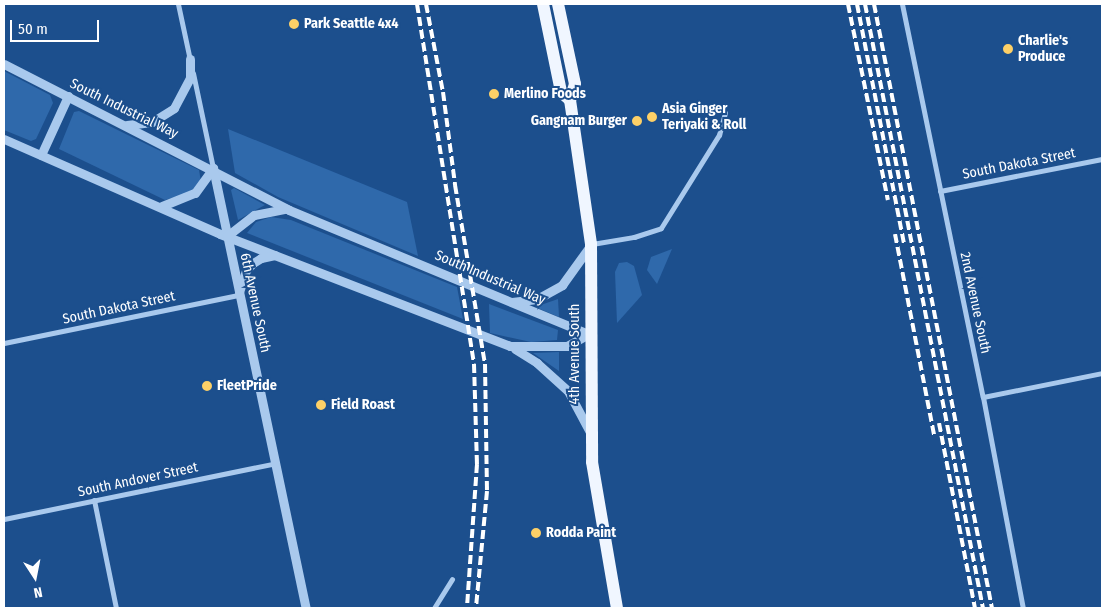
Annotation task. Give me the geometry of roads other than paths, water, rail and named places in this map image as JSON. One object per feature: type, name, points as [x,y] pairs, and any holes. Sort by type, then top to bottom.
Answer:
[{"type":"main road","name":"4th Avenue South","points":[[542,4],[561,92],[570,100]]},
{"type":"main road","points":[[550,4],[560,45],[567,49]]},
{"type":"main road","name":"4th Avenue South","points":[[558,4],[575,84],[570,100],[591,244],[589,334],[591,434],[596,501],[617,608]]},
{"type":"street","name":"6th Avenue South","points":[[178,4],[238,295],[276,462],[306,608]]},
{"type":"street","name":"2nd Avenue South","points":[[902,4],[984,397],[1023,608]]},
{"type":"street","points":[[126,125],[152,122],[174,108],[190,78],[190,59]]},
{"type":"street","name":"South Industrial Way","points":[[4,64],[213,168],[289,210],[589,334]]},
{"type":"street","points":[[42,155],[68,96]]},
{"type":"street","points":[[511,302],[537,299],[562,285],[591,244],[634,237],[661,228],[720,135],[725,113]]},
{"type":"street","points":[[4,139],[162,206],[227,236],[510,346],[538,363],[568,391],[591,434]]},
{"type":"street","name":"South Dakota Street","points":[[940,191],[1102,159]]},
{"type":"street","points":[[162,206],[195,193],[213,168]]},
{"type":"street","points":[[227,236],[254,216],[289,210]]},
{"type":"street","points":[[238,295],[246,270],[261,258],[276,255]]},
{"type":"street","name":"South Dakota Street","points":[[4,343],[238,295]]},
{"type":"street","points":[[510,346],[567,346],[589,334]]},
{"type":"street","points":[[984,397],[1102,374]]},
{"type":"street","name":"South Andover Street","points":[[4,519],[276,462]]},
{"type":"street","points":[[94,500],[116,608]]},
{"type":"street","points":[[434,608],[452,579]]},
{"type":"railway","points":[[417,4],[474,364],[477,464],[467,608]]},
{"type":"railway","points":[[426,4],[443,92],[455,185],[485,364],[487,491],[476,608]]},
{"type":"railway","points":[[848,4],[888,200]]},
{"type":"railway","points":[[857,4],[904,244]]},
{"type":"railway","points":[[865,4],[983,608]]},
{"type":"railway","points":[[874,4],[992,608]]},
{"type":"railway","points":[[895,234],[934,435]]},
{"type":"railway","points":[[939,423],[975,608]]},
{"type":"place","name":"Park Seattle 4x4","points":[[294,24]]},
{"type":"place","name":"Charlie's Produce","points":[[1008,49]]},
{"type":"place","name":"Merlino Foods","points":[[494,94]]},
{"type":"place","name":"Asia Ginger Teriyaki & Roll","points":[[652,117]]},
{"type":"place","name":"Gangnam Burger","points":[[637,121]]},
{"type":"place","name":"FleetPride","points":[[207,386]]},
{"type":"place","name":"Field Roast","points":[[321,405]]},
{"type":"place","name":"Rodda Paint","points":[[536,533]]}]
